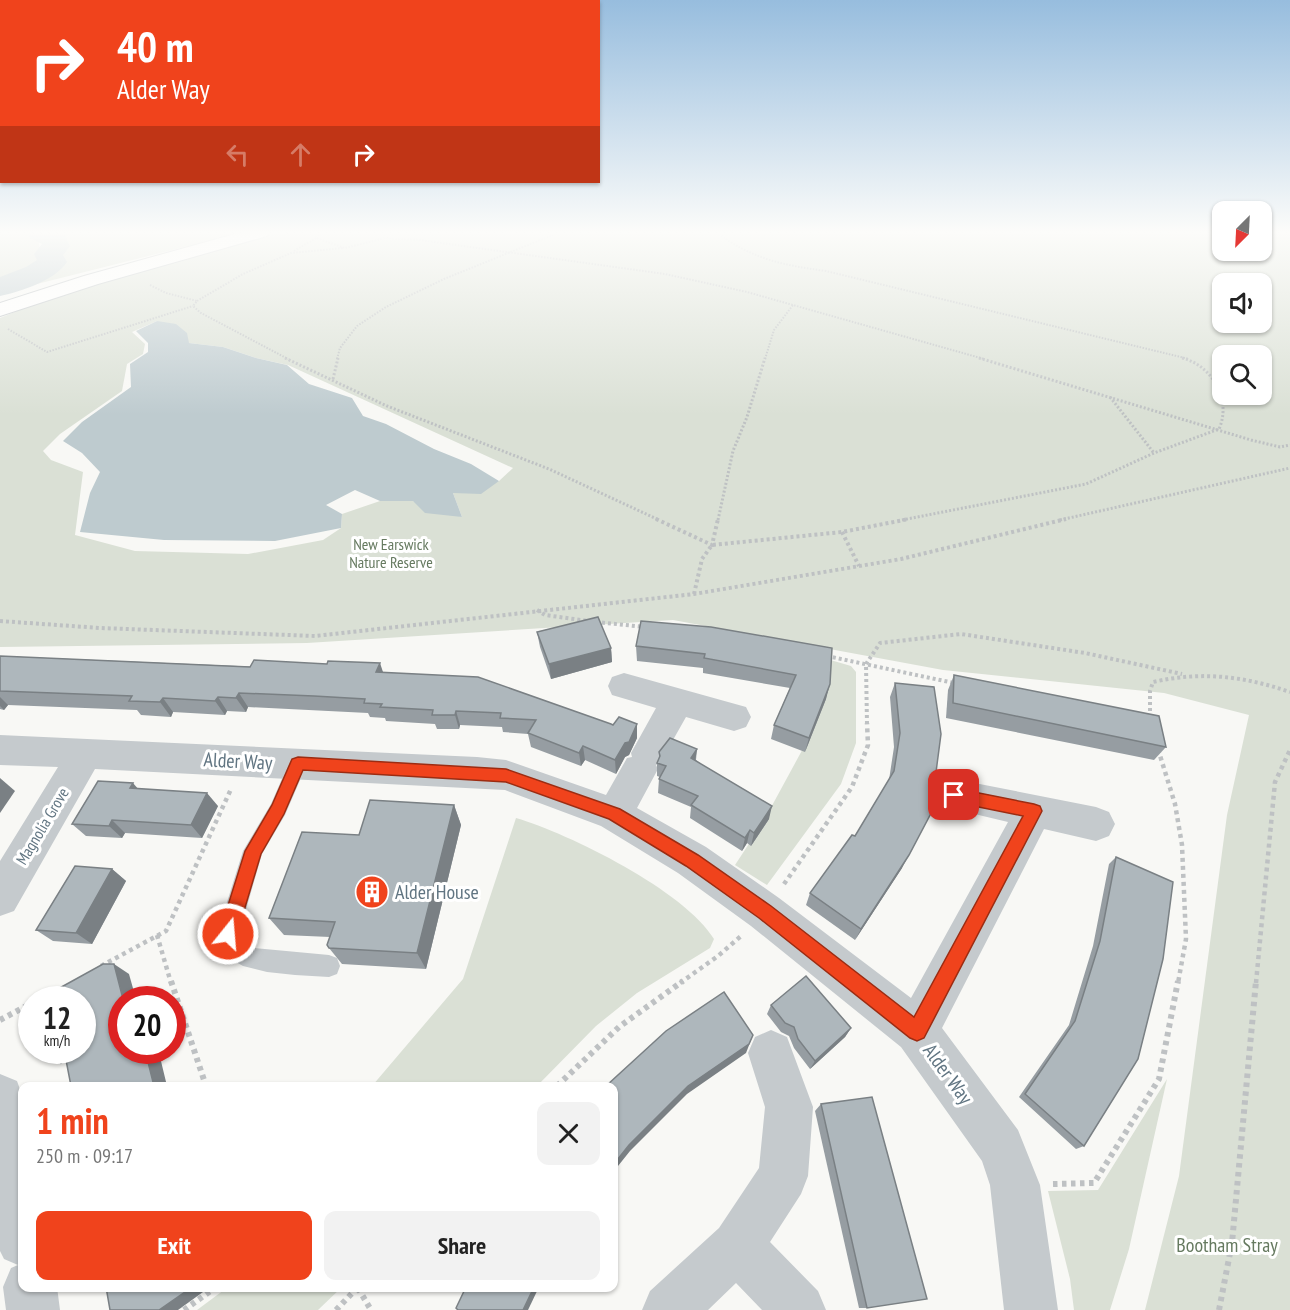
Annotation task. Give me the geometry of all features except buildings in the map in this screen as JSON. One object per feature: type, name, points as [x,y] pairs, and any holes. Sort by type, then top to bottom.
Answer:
[{"type":"street","points":[[1,318],[60,293]]},
{"type":"street","points":[[624,686],[734,717]]},
{"type":"street","points":[[614,814],[678,701]]},
{"type":"street","name":"Alder Way","points":[[0,750],[506,775],[614,814],[692,860],[765,912],[917,1031],[1001,1148],[1015,1185],[1031,1310]]},
{"type":"street","name":"Magnolia Grove","points":[[0,897],[85,755]]},
{"type":"street","points":[[954,795],[1096,824]]},
{"type":"street","points":[[917,1031],[1034,811]]},
{"type":"street","points":[[669,1310],[737,1246],[783,1176],[789,1107],[771,1053]]},
{"type":"street","points":[[0,1098],[18,1215]]},
{"type":"street","points":[[737,1246],[800,1310]]},
{"type":"street","points":[[31,1292],[33,1310]]},
{"type":"lane","points":[[298,764],[278,809],[253,851],[228,934],[230,944],[237,952],[274,962],[329,966]]},
{"type":"path","points":[[167,293],[197,301]]},
{"type":"path","points":[[1,318],[47,351],[193,306],[210,293]]},
{"type":"path","points":[[333,379],[340,348],[357,326],[386,307],[417,293]]},
{"type":"path","points":[[751,293],[1281,447],[1290,445]]},
{"type":"path","points":[[193,306],[201,313],[262,347],[387,406],[549,469],[712,545],[842,532],[1086,484],[1154,453],[1219,429],[1225,420],[1224,403],[1215,380],[1195,362],[916,293]]},
{"type":"path","points":[[694,594],[702,559],[712,545],[733,451],[747,417],[774,330],[793,305]]},
{"type":"path","points":[[1110,397],[1154,453]]},
{"type":"path","points":[[0,621],[100,628],[315,636],[694,594],[901,559],[1159,496],[1290,468]]},
{"type":"path","points":[[842,532],[859,566]]},
{"type":"path","points":[[537,610],[545,615],[652,627]]},
{"type":"path","points":[[866,664],[880,643],[961,634],[1085,653],[1182,674]]},
{"type":"path","points":[[820,655],[960,684]]},
{"type":"path","points":[[1150,724],[1150,691],[1154,682],[1182,674],[1210,673],[1257,680],[1290,692]]},
{"type":"path","points":[[1015,1185],[1094,1183],[1159,1079],[1186,939],[1182,845],[1175,804],[1155,740]]},
{"type":"path","points":[[1219,1310],[1232,1243],[1275,782],[1290,750]]},
{"type":"path","points":[[98,967],[165,931],[244,761]]},
{"type":"path","points":[[157,935],[205,1082]]},
{"type":"path","points":[[0,1020],[18,1010]]},
{"type":"path","points":[[184,1310],[209,1292]]},
{"type":"path","points":[[336,1310],[353,1292]]},
{"type":"path","points":[[361,1292],[371,1310]]},
{"type":"green space","points":[[66,293],[1212,293],[1212,333],[1272,333],[1272,293],[1290,293],[1290,1310],[1145,1310],[1179,1176],[1227,815],[1249,715],[1164,693],[943,670],[673,620],[307,643],[0,647],[0,318]],"holes":[[[157,321],[189,343],[223,347],[288,365],[513,468],[499,481],[453,493],[462,517],[413,501],[380,501],[342,514],[341,528],[323,540],[248,554],[135,551],[75,535],[83,472],[51,460],[43,451],[60,434],[122,391],[127,364],[143,354],[145,344],[132,332]]]},
{"type":"green space","points":[[827,659],[851,666],[856,672],[856,743],[841,784],[767,885],[735,865],[762,824],[812,732]]},
{"type":"green space","points":[[516,818],[566,837],[653,884],[678,902],[699,921],[714,939],[710,948],[637,993],[596,1026],[541,1082],[375,1082],[463,979]]},
{"type":"green space","points":[[1167,1079],[1129,1249],[1110,1310],[1074,1310],[1070,1279],[1048,1191],[1098,1190]]},
{"type":"green space","points":[[221,1292],[337,1292],[318,1310],[197,1310]]},
{"type":"shaded area","points":[[157,321],[176,324],[187,333],[189,343],[223,347],[287,365],[309,384],[352,398],[363,416],[386,424],[434,449],[471,464],[499,481],[481,494],[453,493],[462,517],[425,513],[413,501],[380,501],[355,490],[326,505],[342,514],[341,528],[275,541],[164,540],[80,532],[90,493],[100,472],[82,453],[63,441],[82,422],[131,387],[130,364],[148,352],[148,343],[136,331]]},
{"type":"place","name":"Alder House","points":[[372,892]]},
{"type":"route","points":[[228,934],[251,864],[253,851],[278,809],[298,764],[506,775],[614,814],[692,860],[765,912],[917,1031],[1034,811],[954,795]]},
{"type":"park label","name":"New Earswick Nature Reserve","points":[[391,553]]},
{"type":"park label","name":"Bootham Stray","points":[[1227,1245]]}]
